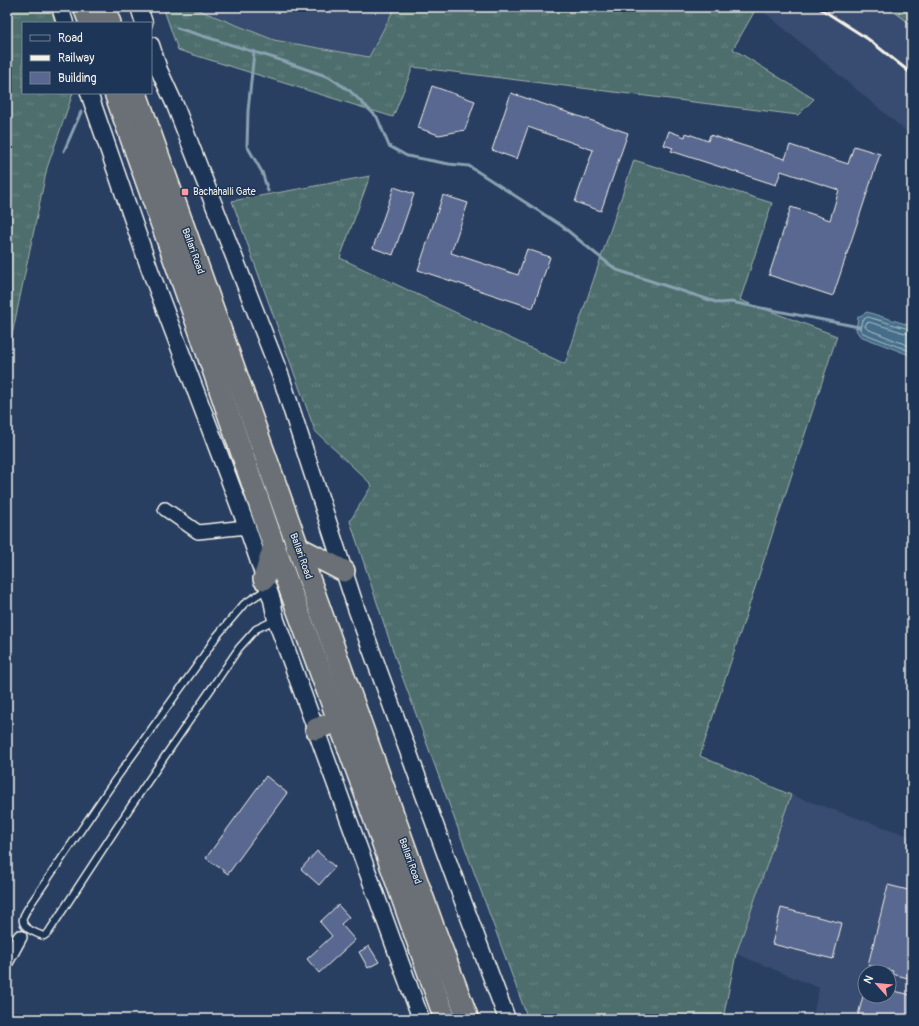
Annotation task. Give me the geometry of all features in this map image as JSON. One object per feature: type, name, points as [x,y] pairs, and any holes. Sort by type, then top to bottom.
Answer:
[{"type":"highway","points":[[84,7],[90,22]]},
{"type":"highway","points":[[104,7],[110,22]]},
{"type":"highway","name":"Ballari Road","points":[[115,94],[274,546],[445,1019]]},
{"type":"highway","name":"Ballari Road","points":[[136,94],[297,547],[433,926],[468,1019]]},
{"type":"highway","points":[[266,584],[274,546]]},
{"type":"highway","points":[[297,547],[344,571]]},
{"type":"highway","points":[[316,729],[338,721]]},
{"type":"street","points":[[60,7],[65,22]]},
{"type":"street","points":[[139,7],[144,22]]},
{"type":"street","points":[[152,48],[159,70],[176,105],[281,377],[356,608],[507,1019]]},
{"type":"street","points":[[89,94],[150,270],[247,527],[272,600],[276,620],[421,1019]]},
{"type":"street","points":[[165,509],[198,532],[247,527]]},
{"type":"street","points":[[7,961],[20,937]]},
{"type":"lane","points":[[266,584],[244,604],[213,642],[115,780],[34,898],[22,918],[25,927],[40,935],[44,936],[48,933],[131,806],[240,648],[256,629],[276,620]]},
{"type":"shaded area","points":[[191,7],[395,7],[369,57],[274,40]]},
{"type":"shaded area","points":[[758,7],[887,7],[912,25],[912,136]]},
{"type":"shaded area","points":[[791,795],[912,837],[912,1019],[812,1019],[819,988],[736,954]]},
{"type":"green space","points":[[7,7],[51,7],[57,22],[22,22],[22,94],[73,94],[47,168],[7,359]]},
{"type":"green space","points":[[163,7],[191,7],[274,40],[369,57],[395,7],[757,7],[733,49],[814,99],[798,115],[413,67],[393,117],[178,50]]},
{"type":"green space","points":[[887,7],[912,7],[912,25],[889,8]]},
{"type":"green space","points":[[634,160],[772,203],[740,300],[837,336],[700,756],[791,795],[736,954],[723,1019],[528,1019],[395,657],[350,521],[372,485],[315,431],[232,201],[370,176],[340,258],[565,364]]},
{"type":"water","points":[[867,312],[912,326],[912,356],[860,336],[856,330],[858,317]]},
{"type":"building","points":[[432,86],[475,101],[465,130],[439,135],[418,128]]},
{"type":"building","points":[[511,93],[628,133],[601,211],[575,202],[593,150],[528,127],[517,159],[492,150]]},
{"type":"building","points":[[669,131],[685,137],[686,133],[708,141],[710,135],[785,159],[790,145],[848,164],[854,146],[880,154],[833,296],[769,275],[791,207],[830,220],[839,190],[781,171],[776,185],[671,151],[673,148],[664,145]]},
{"type":"building","points":[[394,187],[414,194],[393,255],[373,248]]},
{"type":"building","points":[[443,195],[468,203],[451,253],[518,275],[527,249],[550,257],[533,308],[418,270]]},
{"type":"building","points":[[266,776],[287,793],[228,874],[206,858]]},
{"type":"building","points":[[317,851],[335,867],[319,885],[301,869]]},
{"type":"building","points":[[888,885],[912,891],[912,979],[897,975],[897,964],[868,964]]},
{"type":"building","points":[[338,905],[349,917],[341,924],[355,940],[319,973],[307,959],[332,936],[320,922]]},
{"type":"building","points":[[781,908],[842,923],[833,959],[772,944]]},
{"type":"building","points":[[369,946],[379,962],[368,968],[359,952]]},
{"type":"building","points":[[897,992],[912,995],[912,1019],[857,1019],[861,1004],[897,1004]]},
{"type":"waterway","points":[[177,28],[274,58],[329,77],[350,91],[377,117],[389,146],[407,156],[449,164],[469,166],[562,226],[617,270],[719,303],[731,302],[859,327]]},
{"type":"waterway","points":[[254,52],[248,111],[247,146],[262,172],[268,191]]},
{"type":"waterway","points":[[64,151],[81,112]]},
{"type":"railway","points":[[818,7],[868,39],[912,74]]},
{"type":"place","name":"Bachahalli Gate","points":[[185,192]]}]
